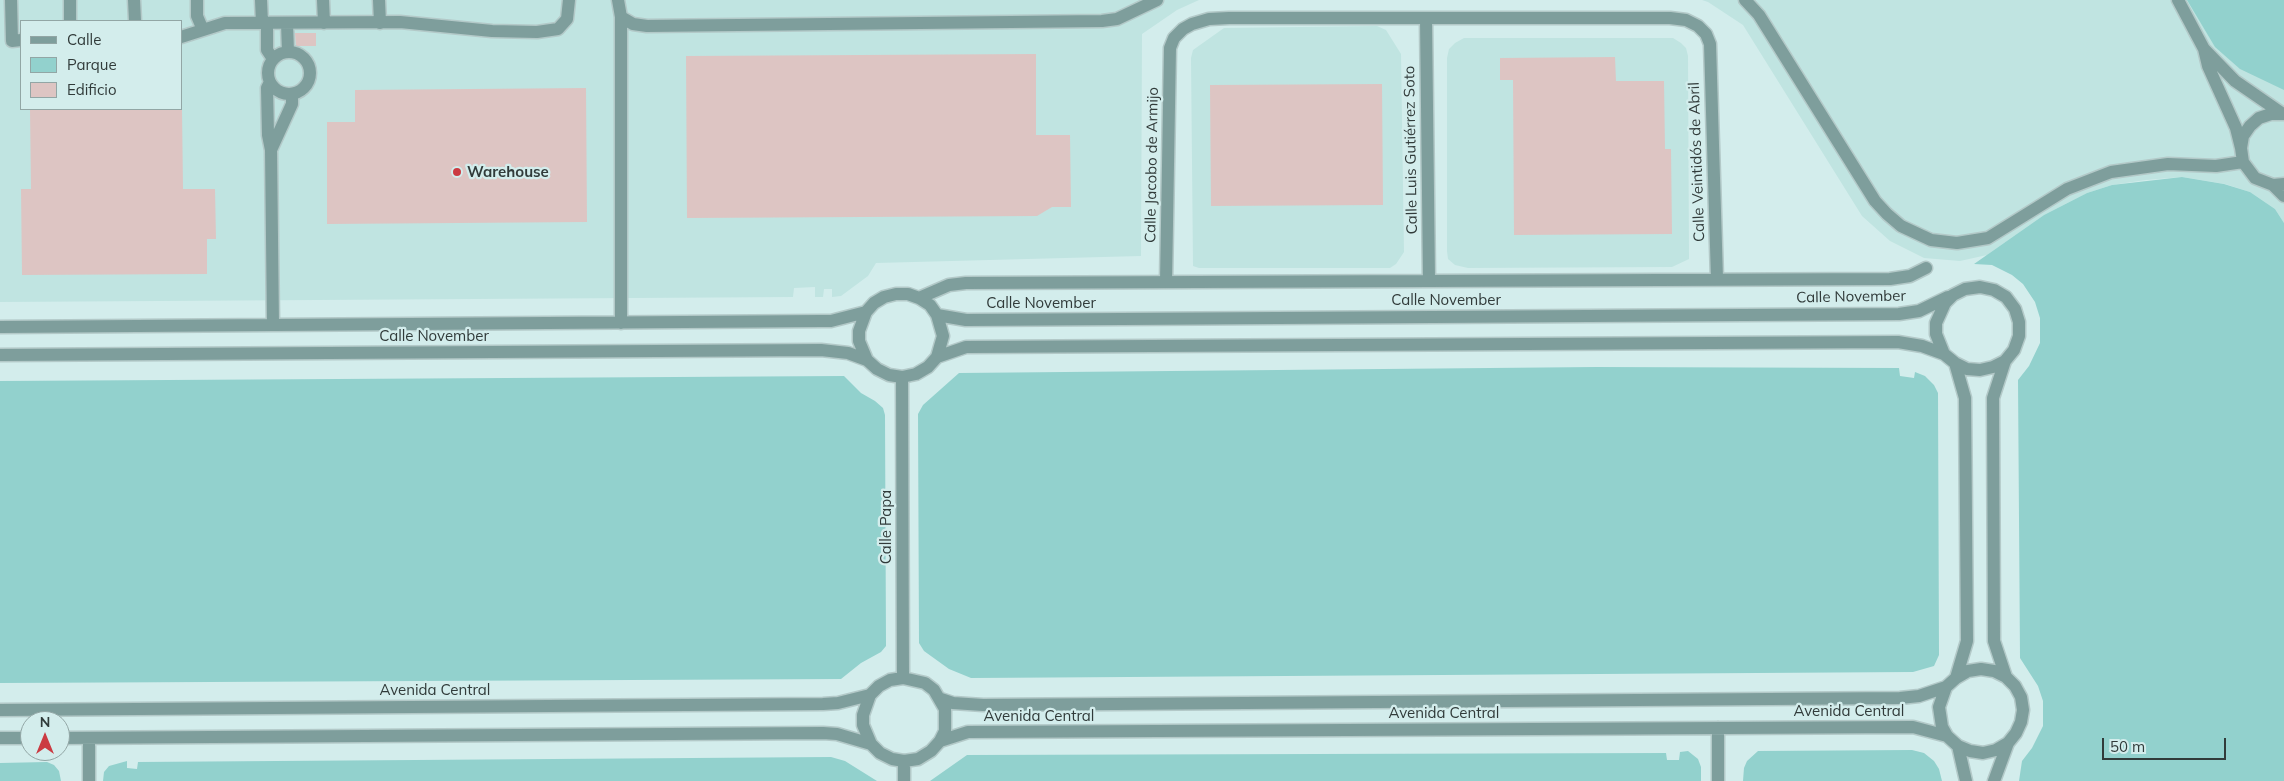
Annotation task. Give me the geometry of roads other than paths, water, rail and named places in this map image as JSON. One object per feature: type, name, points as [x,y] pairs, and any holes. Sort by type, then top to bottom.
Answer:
[{"type":"street","points":[[11,0],[12,41],[20,40]]},
{"type":"street","points":[[70,0],[70,20]]},
{"type":"street","points":[[134,0],[135,20]]},
{"type":"street","points":[[197,0],[198,16],[203,30]]},
{"type":"street","points":[[262,0],[267,50],[273,60]]},
{"type":"street","points":[[323,0],[324,23]]},
{"type":"street","points":[[379,0],[380,23]]},
{"type":"street","points":[[182,36],[225,23],[400,22],[492,31],[537,32],[558,29],[568,19],[570,0]]},
{"type":"street","points":[[618,0],[621,17],[621,323]]},
{"type":"street","points":[[621,17],[633,24],[647,26],[1102,22],[1117,19],[1156,0]]},
{"type":"street","points":[[1745,0],[1764,22],[1875,202],[1901,226],[1931,240],[1958,243],[1988,238],[2067,189],[2111,172],[2168,164],[2216,166],[2243,162]]},
{"type":"street","points":[[2178,0],[2204,49],[2208,66],[2236,128],[2243,162],[2255,178],[2279,184],[2284,196]]},
{"type":"street","name":"Calle Veintidós de Abril","points":[[1426,19],[1670,18],[1686,20],[1698,26],[1706,34],[1710,44],[1717,279]]},
{"type":"street","name":"Calle Jacobo de Armijo","points":[[1166,282],[1170,48],[1174,38],[1183,29],[1209,19],[1426,19]]},
{"type":"street","name":"Calle Luis Gutiérrez Soto","points":[[1426,19],[1429,280]]},
{"type":"street","points":[[287,23],[288,52]]},
{"type":"street","points":[[2204,49],[2235,81],[2284,114]]},
{"type":"street","points":[[270,82],[276,90],[283,94],[292,94],[306,87],[311,71],[303,57],[296,53],[288,52],[280,54],[269,67],[270,82],[267,88],[268,135],[271,150],[273,325]]},
{"type":"street","points":[[271,150],[292,104],[292,94]]},
{"type":"street","points":[[2241,148],[2243,136],[2259,118],[2271,114],[2284,114]]},
{"type":"street","name":"Calle November","points":[[919,298],[949,285],[966,284],[1890,279],[1910,276],[1926,268]]},
{"type":"street","points":[[937,357],[966,347],[1898,342],[1922,346],[1944,354],[1955,363],[1967,369],[1980,370],[1993,368],[2005,361],[2014,350],[2019,336],[2019,322],[2015,309],[2006,298],[1994,290],[1980,287],[1965,289],[1953,295],[1942,308],[1936,323],[1936,334],[1944,354]]},
{"type":"street","points":[[908,294],[919,298],[930,305],[937,315],[943,336],[937,357],[928,367],[916,374],[902,377],[889,375],[877,369],[867,360],[862,351],[859,331],[866,312],[874,303],[884,297],[908,294]]},
{"type":"street","name":"Calle November","points":[[937,315],[966,320],[1899,314],[1920,311],[1953,295]]},
{"type":"street","name":"Calle November","points":[[0,327],[831,321],[866,312]]},
{"type":"street","name":"Calle November","points":[[0,355],[821,350],[848,353],[867,360]]},
{"type":"street","points":[[2005,361],[1993,398],[1994,641],[2006,677]]},
{"type":"street","points":[[1955,363],[1965,398],[1967,641],[1956,678]]},
{"type":"street","name":"Calle Papa","points":[[902,377],[903,678]]},
{"type":"street","points":[[1994,781],[2008,743],[2016,733],[2021,722],[2023,710],[2021,697],[2015,686],[2006,677],[1994,671],[1981,669],[1968,671],[1946,687],[1939,707],[1942,727],[1947,736],[1958,746],[1970,751],[1983,753],[1996,750],[2008,743]]},
{"type":"street","points":[[903,678],[925,683],[934,690],[941,699],[946,720],[940,741],[931,752],[918,759],[904,761],[892,759],[880,753],[871,744],[863,725],[865,705],[870,695],[879,686],[890,680],[903,678]]},
{"type":"street","name":"Avenida Central","points":[[941,699],[953,703],[983,705],[1900,698],[1919,696],[1946,687]]},
{"type":"street","name":"Avenida Central","points":[[0,710],[823,704],[838,703],[870,695]]},
{"type":"street","name":"Avenida Central","points":[[940,741],[968,732],[1913,727],[1947,736]]},
{"type":"street","points":[[1718,728],[1718,781]]},
{"type":"street","points":[[70,738],[823,733],[837,734],[871,744]]},
{"type":"street","points":[[0,738],[20,738]]},
{"type":"street","points":[[89,738],[89,781]]},
{"type":"street","points":[[1958,746],[1966,781]]},
{"type":"street","points":[[904,761],[904,781]]},
{"type":"place","name":"Warehouse","points":[[457,172]]}]
